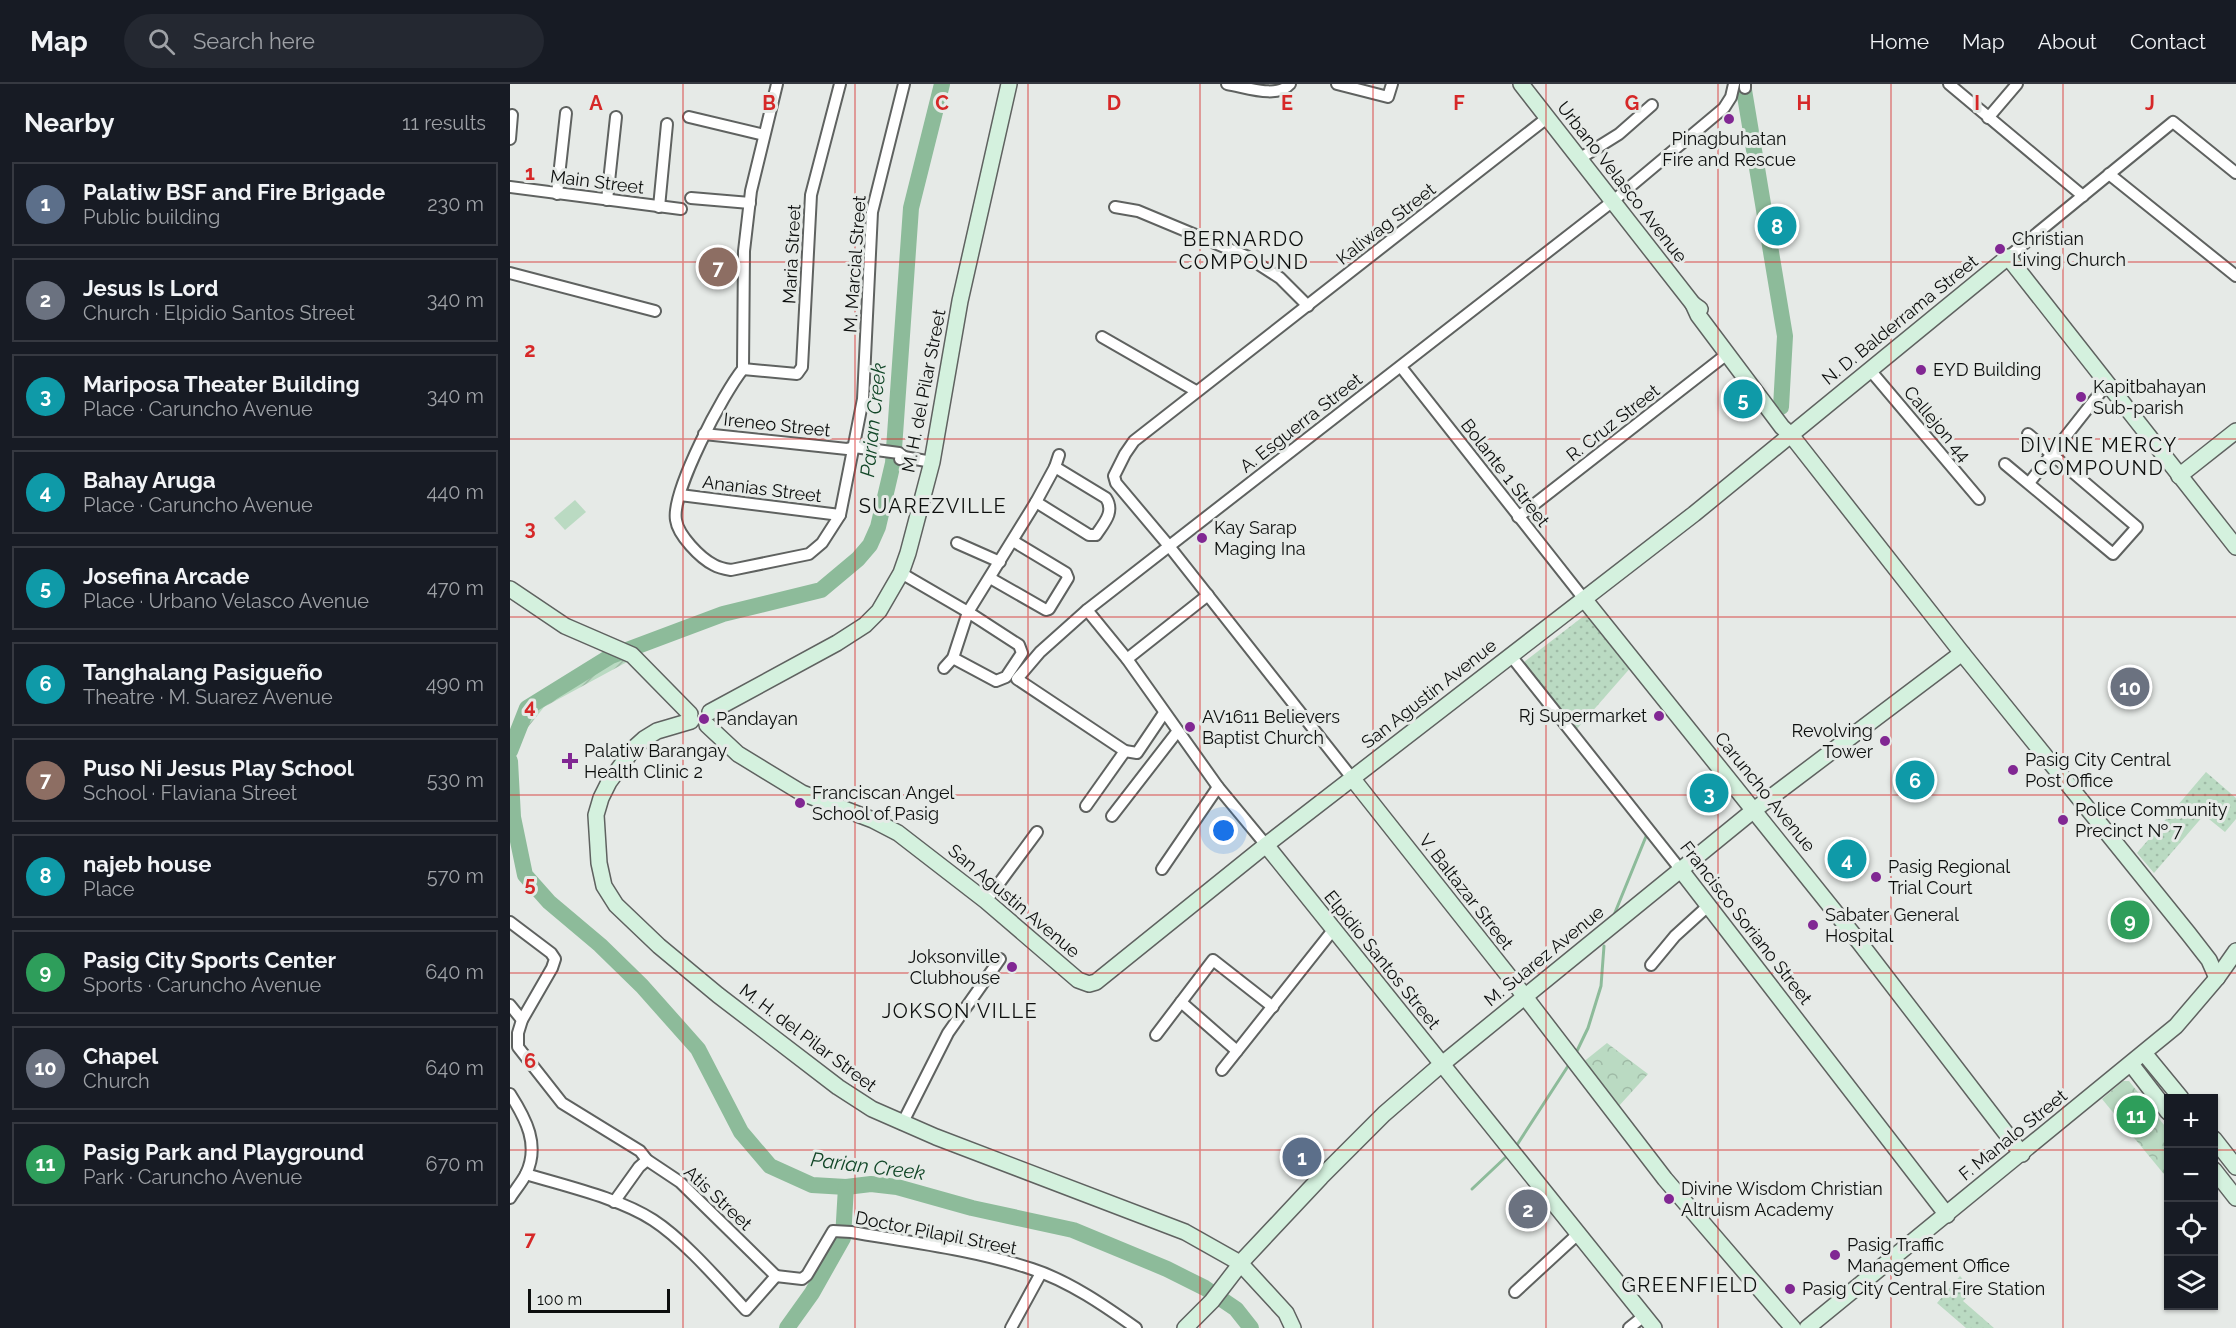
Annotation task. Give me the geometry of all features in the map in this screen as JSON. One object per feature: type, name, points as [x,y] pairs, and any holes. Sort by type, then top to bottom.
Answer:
[{"type":"street","points":[[777,84],[750,203],[744,251],[743,369],[732,382],[704,434],[680,495],[676,520],[682,534],[707,561],[722,569],[740,569],[809,554],[822,543],[840,515]]},
{"type":"street","name":"Maria Street","points":[[743,369],[797,374],[802,367],[811,195],[840,84]]},
{"type":"street","name":"M. Marcial Street","points":[[840,515],[863,399],[872,212],[904,84]]},
{"type":"street","name":"M. H. del Pilar Street","points":[[1009,84],[960,301],[932,462],[901,573],[879,611],[865,625],[708,718],[701,706],[694,708],[691,717],[650,734],[634,748],[609,782],[596,815],[599,863],[604,886],[624,914],[658,946],[838,1087],[872,1109],[903,1124],[1149,1216],[1185,1232],[1240,1263],[1286,1313],[1293,1328]]},
{"type":"street","points":[[1227,84],[1278,92],[1286,89],[1290,84]]},
{"type":"street","points":[[1342,85],[1388,98],[1392,84]]},
{"type":"street","name":"Urbano Velasco Avenue","points":[[1521,84],[1694,304],[1702,311],[1787,423],[1791,435]]},
{"type":"street","name":"A. Esguerra Street","points":[[1125,751],[1017,679],[1040,652],[1087,610],[1613,201],[1724,108],[1731,97],[1734,84]]},
{"type":"street","points":[[1948,84],[2083,196]]},
{"type":"street","points":[[1989,118],[2017,84]]},
{"type":"street","points":[[1580,159],[1619,134],[1652,105]]},
{"type":"street","points":[[557,194],[566,113]]},
{"type":"street","points":[[510,139],[512,115]]},
{"type":"street","points":[[607,200],[616,117]]},
{"type":"street","points":[[689,117],[764,135]]},
{"type":"street","name":"Kaliwag Street","points":[[1114,476],[1134,441],[1547,118]]},
{"type":"street","name":"N. D. Balderrama Street","points":[[1791,435],[2173,122],[2236,173]]},
{"type":"street","points":[[659,207],[667,124]]},
{"type":"street","points":[[2109,174],[2236,276]]},
{"type":"street","name":"Main Street","points":[[510,187],[681,209]]},
{"type":"street","points":[[691,198],[750,203]]},
{"type":"street","points":[[1115,207],[1138,211],[1253,260],[1280,278],[1308,306]]},
{"type":"street","points":[[2008,257],[2236,547]]},
{"type":"street","points":[[510,273],[656,311]]},
{"type":"street","name":"Urbano Velasco Avenue","points":[[1694,304],[1698,315],[1782,427],[1791,435]]},
{"type":"street","points":[[1102,337],[1196,391]]},
{"type":"street","name":"R. Cruz Street","points":[[1518,517],[1727,354]]},
{"type":"street","name":"Bolante 1 Street","points":[[1401,367],[1584,599]]},
{"type":"street","name":"Callejon 44","points":[[1870,370],[1979,499]]},
{"type":"street","points":[[2029,483],[2107,384]]},
{"type":"street","points":[[2179,476],[2236,431]]},
{"type":"street","name":"Ireneo Street","points":[[704,434],[852,449],[932,462]]},
{"type":"street","points":[[2006,464],[2113,554],[2137,527],[2028,434]]},
{"type":"street","points":[[1791,435],[1962,653],[2205,953],[2217,978]]},
{"type":"street","name":"San Agustin Avenue","points":[[708,718],[738,754],[802,793],[873,820],[898,833],[986,901],[1078,980],[1089,984],[1101,979],[1266,845],[1584,599],[1791,435]]},
{"type":"street","points":[[944,668],[953,658],[968,612],[1036,502],[1059,455]]},
{"type":"street","points":[[1036,502],[1089,535],[1096,535],[1110,512],[1110,505],[1106,498],[1055,467]]},
{"type":"street","name":"V. Baltazar Street","points":[[1114,476],[1116,483],[1208,595],[1525,997],[1665,1179],[1793,1328]]},
{"type":"street","name":"Ananias Street","points":[[680,495],[840,515]]},
{"type":"street","points":[[990,578],[1046,610],[1049,609],[1068,578],[1066,573],[1013,541]]},
{"type":"street","points":[[957,543],[1000,562]]},
{"type":"street","points":[[901,573],[1019,645],[1022,654],[1006,677],[996,681],[953,658]]},
{"type":"street","points":[[510,589],[565,626],[632,655],[691,717]]},
{"type":"street","points":[[1127,658],[1208,595]]},
{"type":"street","name":"Caruncho Avenue","points":[[1584,599],[1860,943],[2022,1154]]},
{"type":"street","name":"Elpidio Santos Street","points":[[1087,610],[1127,658],[1218,787],[1649,1322]]},
{"type":"street","name":"M. Suarez Avenue","points":[[1185,1328],[1216,1296],[1240,1263],[1367,1131],[1441,1065],[1754,810],[1962,653]]},
{"type":"street","name":"Francisco Soriano Street","points":[[1511,656],[1680,869],[1947,1215]]},
{"type":"street","points":[[1086,806],[1125,751],[1137,753],[1164,713]]},
{"type":"street","points":[[1112,816],[1177,732]]},
{"type":"street","points":[[1162,869],[1218,787]]},
{"type":"street","points":[[986,901],[1037,832]]},
{"type":"street","points":[[1651,965],[1675,936],[1708,906]]},
{"type":"street","points":[[510,922],[551,953],[555,959],[522,1020],[510,1005]]},
{"type":"street","name":"F. Manalo Street","points":[[2183,926],[2191,931],[2215,958],[2223,962],[2233,955]]},
{"type":"street","points":[[1222,1070],[1333,930]]},
{"type":"street","name":"F. Manalo Street","points":[[1813,1326],[2022,1154],[2133,1067],[2144,1053],[2181,1022],[2233,955]]},
{"type":"street","points":[[903,1124],[948,1033],[1000,959]]},
{"type":"street","points":[[1156,1035],[1213,960],[1272,1007]]},
{"type":"street","points":[[1181,1002],[1238,1051]]},
{"type":"street","name":"Atis Street","points":[[522,1020],[518,1033],[518,1047],[562,1102],[639,1151],[647,1160],[680,1182],[776,1276]]},
{"type":"street","points":[[2144,1053],[2178,1094]]},
{"type":"street","points":[[2164,1077],[2153,1072],[2145,1062],[2133,1067],[2164,1106]]},
{"type":"street","points":[[510,1094],[525,1123],[534,1149],[526,1174],[510,1198]]},
{"type":"street","points":[[2218,1144],[2236,1167]]},
{"type":"street","points":[[614,1202],[639,1167],[647,1160]]},
{"type":"street","points":[[526,1174],[614,1202],[652,1220],[685,1247],[746,1310],[776,1276]]},
{"type":"street","points":[[2218,1175],[2236,1198]]},
{"type":"street","name":"Doctor Pilapil Street","points":[[776,1276],[802,1279],[807,1275],[833,1232],[843,1232],[960,1251],[1033,1269],[1090,1298],[1136,1328]]},
{"type":"street","points":[[1515,1292],[1579,1233]]},
{"type":"street","points":[[1011,1328],[1041,1273]]},
{"type":"street","points":[[1629,1328],[1649,1322]]},
{"type":"green space","points":[[575,500],[586,512],[565,530],[554,518]]},
{"type":"green space","points":[[1589,612],[1632,666],[1576,730],[1524,662]]},
{"type":"green space","points":[[621,659],[627,662],[544,707],[525,731],[522,729],[540,704],[552,694]]},
{"type":"green space","points":[[2206,772],[2236,798],[2236,819],[2225,832],[2204,815],[2154,873],[2137,853]]},
{"type":"green space","points":[[1607,1043],[1648,1074],[1618,1107],[1582,1063]]},
{"type":"green space","points":[[2123,1081],[2129,1081],[2164,1125],[2164,1174],[2102,1099]]},
{"type":"green space","points":[[1960,1276],[1973,1290],[1963,1301],[1994,1328],[1966,1328],[1937,1303]]},
{"type":"waterway","name":"Parian Creek","points":[[510,751],[527,708],[611,656],[723,614],[821,590],[858,559],[870,545],[878,527],[893,463],[911,208],[942,84]]},
{"type":"waterway","points":[[1743,84],[1785,336],[1781,407]]},
{"type":"waterway","name":"Parian Creek","points":[[510,761],[513,817],[525,875],[549,902],[600,945],[642,986],[698,1049],[741,1132],[770,1166],[812,1185],[846,1187],[871,1184],[897,1187],[972,1208],[1073,1230],[1167,1269],[1205,1288],[1236,1309],[1251,1328]]},
{"type":"waterway","points":[[1614,915],[1647,834]]},
{"type":"waterway","points":[[1575,1055],[1588,1028],[1601,986],[1604,946]]},
{"type":"waterway","points":[[1515,1148],[1570,1063]]},
{"type":"waterway","points":[[1472,1189],[1508,1155]]},
{"type":"waterway","points":[[787,1328],[812,1293],[843,1238],[846,1187]]},
{"type":"place","name":"Pinagbuhatan Fire and Rescue","points":[[1729,119]]},
{"type":"place","name":"najeb house","points":[[1777,226]]},
{"type":"place","name":"Christian Living Church","points":[[2000,249]]},
{"type":"place","name":"Puso Ni Jesus Play School","points":[[718,267]]},
{"type":"place","name":"EYD Building","points":[[1921,370]]},
{"type":"place","name":"Kapitbahayan Sub-parish","points":[[2081,397]]},
{"type":"place","name":"Josefina Arcade","points":[[1743,399]]},
{"type":"place","name":"Kay Sarap Maging Ina","points":[[1202,538]]},
{"type":"place","name":"Chapel","points":[[2130,687]]},
{"type":"place","name":"Rj Supermarket","points":[[1659,716]]},
{"type":"place","name":"Pandayan","points":[[704,719]]},
{"type":"place","name":"AV1611 Believers Baptist Church","points":[[1190,727]]},
{"type":"place","name":"Revolving Tower","points":[[1885,741]]},
{"type":"place","name":"Palatiw Barangay Health Clinic 2","points":[[570,761]]},
{"type":"place","name":"Pasig City Central Post Office","points":[[2013,770]]},
{"type":"place","name":"Tanghalang Pasigueño","points":[[1915,780]]},
{"type":"place","name":"Mariposa Theater Building","points":[[1709,793]]},
{"type":"place","name":"Franciscan Angel School of Pasig","points":[[800,803]]},
{"type":"place","name":"Police Community Precinct № 7","points":[[2063,820]]},
{"type":"place","name":"Bahay Aruga","points":[[1847,859]]},
{"type":"place","name":"Pasig Regional Trial Court","points":[[1876,877]]},
{"type":"place","name":"Pasig City Sports Center","points":[[2130,920]]},
{"type":"place","name":"Sabater General Hospital","points":[[1813,925]]},
{"type":"place","name":"Joksonville Clubhouse","points":[[1012,967]]},
{"type":"place","name":"Pasig Park and Playground","points":[[2136,1115]]},
{"type":"place","name":"Palatiw BSF and Fire Brigade","points":[[1302,1157]]},
{"type":"place","name":"Divine Wisdom Christian Altruism Academy","points":[[1669,1199]]},
{"type":"place","name":"Jesus Is Lord","points":[[1528,1209]]},
{"type":"place","name":"Pasig Traffic Management Office","points":[[1835,1255]]},
{"type":"place","name":"Pasig City Central Fire Station","points":[[1790,1289]]},
{"type":"district","name":"BERNARDO COMPOUND","points":[[1244,250]]},
{"type":"district","name":"DIVINE MERCY COMPOUND","points":[[2099,456]]},
{"type":"district","name":"SUAREZVILLE","points":[[933,506]]},
{"type":"district","name":"JOKSON VILLE","points":[[960,1011]]},
{"type":"district","name":"GREENFIELD","points":[[1690,1285]]}]
